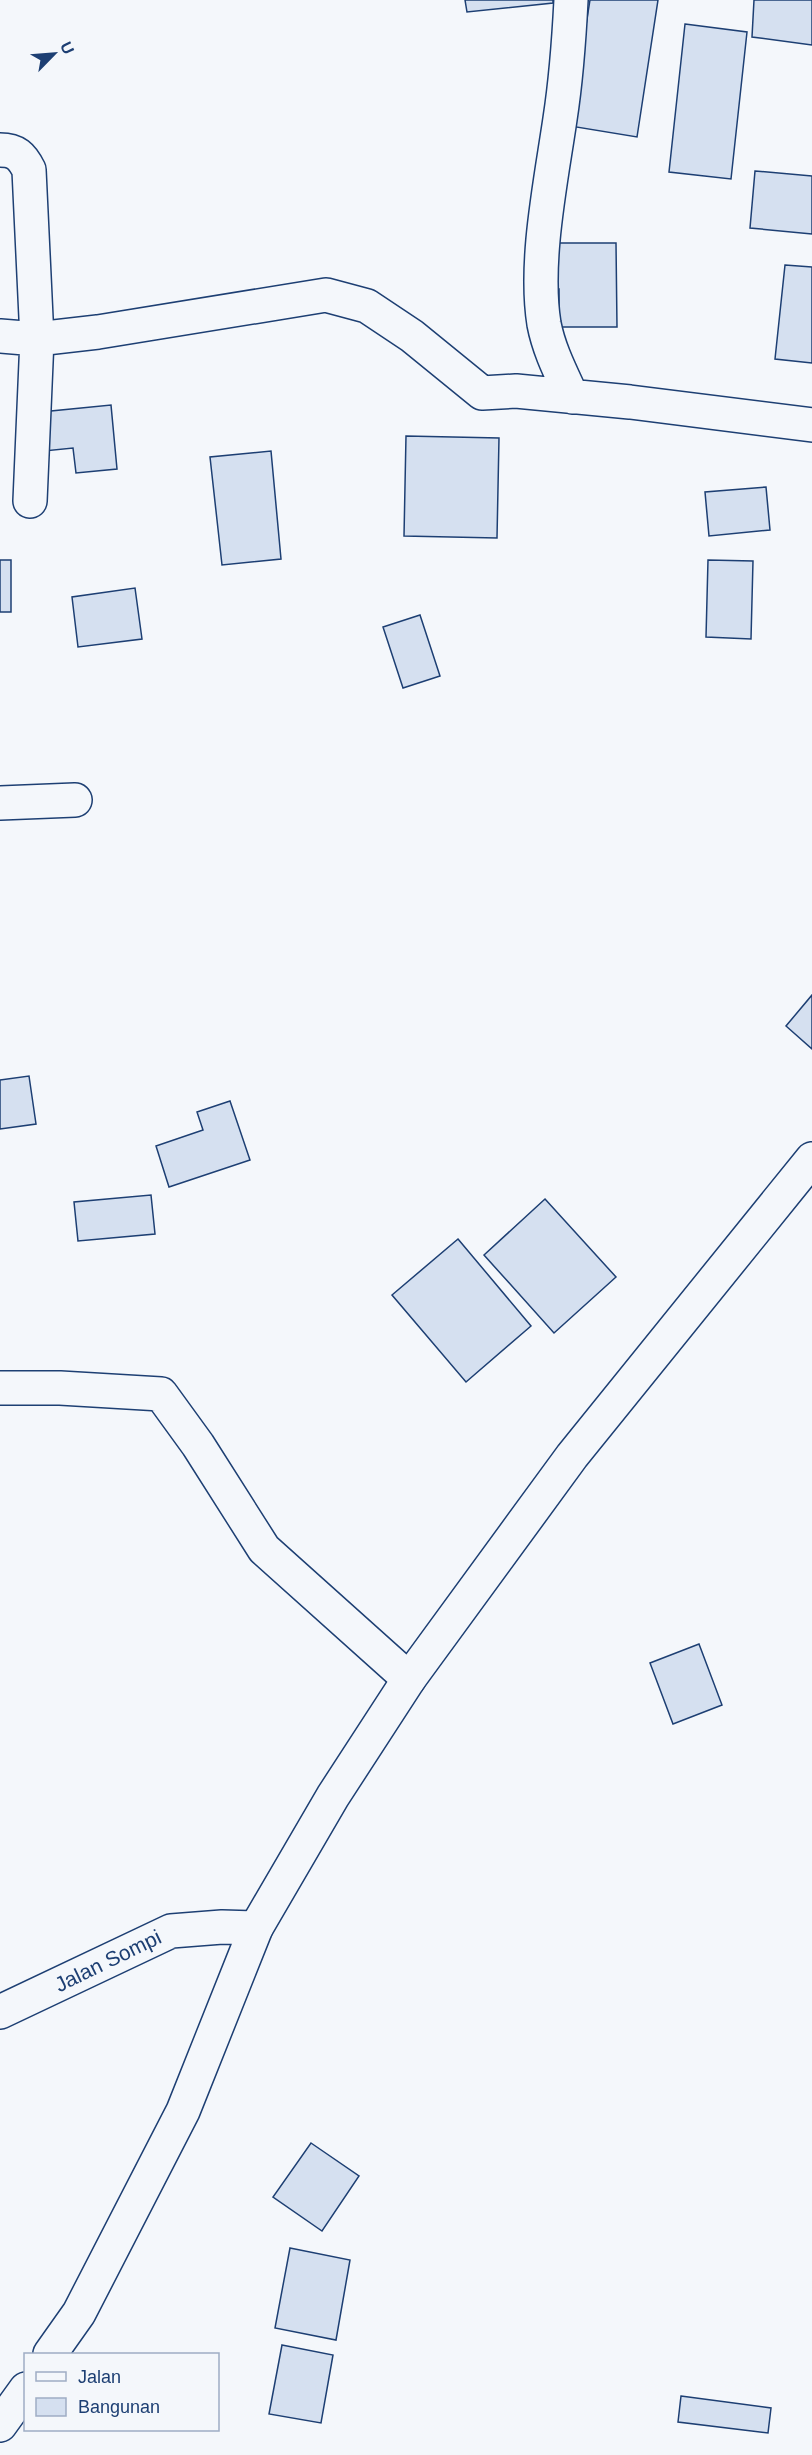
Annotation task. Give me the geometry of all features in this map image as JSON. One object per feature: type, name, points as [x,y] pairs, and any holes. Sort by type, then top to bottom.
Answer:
[{"type":"street","points":[[572,0],[541,287],[548,342],[572,397]]},
{"type":"street","points":[[0,150],[16,152],[24,160],[29,170],[37,339],[30,501]]},
{"type":"street","points":[[0,336],[37,339],[99,332],[326,295],[368,306],[412,336],[482,393],[516,391],[812,425]]},
{"type":"street","points":[[0,803],[75,800]]},
{"type":"street","points":[[51,2353],[79,2313],[183,2111],[256,1929],[333,1796],[409,1679],[572,1456],[812,1159]]},
{"type":"street","points":[[0,1388],[60,1388],[160,1394],[198,1445],[264,1549],[409,1679]]},
{"type":"street","name":"Jalan Sompi","points":[[0,2012],[171,1930],[222,1927],[256,1929]]},
{"type":"street","points":[[0,2425],[24,2392]]},
{"type":"building","points":[[465,0],[553,0],[553,3],[467,12]]},
{"type":"building","points":[[590,0],[658,0],[637,137],[570,126]]},
{"type":"building","points":[[754,0],[812,0],[812,45],[752,37]]},
{"type":"building","points":[[685,24],[747,32],[731,179],[669,172]]},
{"type":"building","points":[[755,171],[812,176],[812,234],[750,228]]},
{"type":"building","points":[[548,243],[616,243],[617,327],[559,327],[559,289],[549,289]]},
{"type":"building","points":[[785,265],[812,267],[812,363],[775,359]]},
{"type":"building","points":[[111,405],[117,469],[76,473],[73,448],[44,451],[41,412]]},
{"type":"building","points":[[406,436],[499,438],[497,538],[404,536]]},
{"type":"building","points":[[271,451],[281,559],[222,565],[210,457]]},
{"type":"building","points":[[766,487],[770,530],[709,536],[705,492]]},
{"type":"building","points":[[0,560],[11,560],[11,612],[0,612]]},
{"type":"building","points":[[708,560],[753,561],[751,639],[706,637]]},
{"type":"building","points":[[135,588],[142,639],[78,647],[72,597]]},
{"type":"building","points":[[420,615],[440,676],[403,688],[383,627]]},
{"type":"building","points":[[812,995],[812,1049],[786,1026]]},
{"type":"building","points":[[29,1076],[36,1124],[0,1129],[0,1080]]},
{"type":"building","points":[[230,1101],[250,1160],[169,1187],[156,1146],[203,1130],[197,1112]]},
{"type":"building","points":[[151,1195],[155,1234],[78,1241],[74,1202]]},
{"type":"building","points":[[545,1199],[616,1277],[554,1333],[484,1255]]},
{"type":"building","points":[[458,1239],[531,1326],[466,1382],[392,1295]]},
{"type":"building","points":[[699,1644],[722,1705],[673,1724],[650,1663]]},
{"type":"building","points":[[311,2143],[359,2176],[322,2231],[273,2197]]},
{"type":"building","points":[[290,2248],[350,2260],[336,2340],[275,2328]]},
{"type":"building","points":[[282,2345],[333,2355],[321,2423],[269,2414]]},
{"type":"building","points":[[681,2396],[771,2408],[768,2433],[678,2422]]}]
